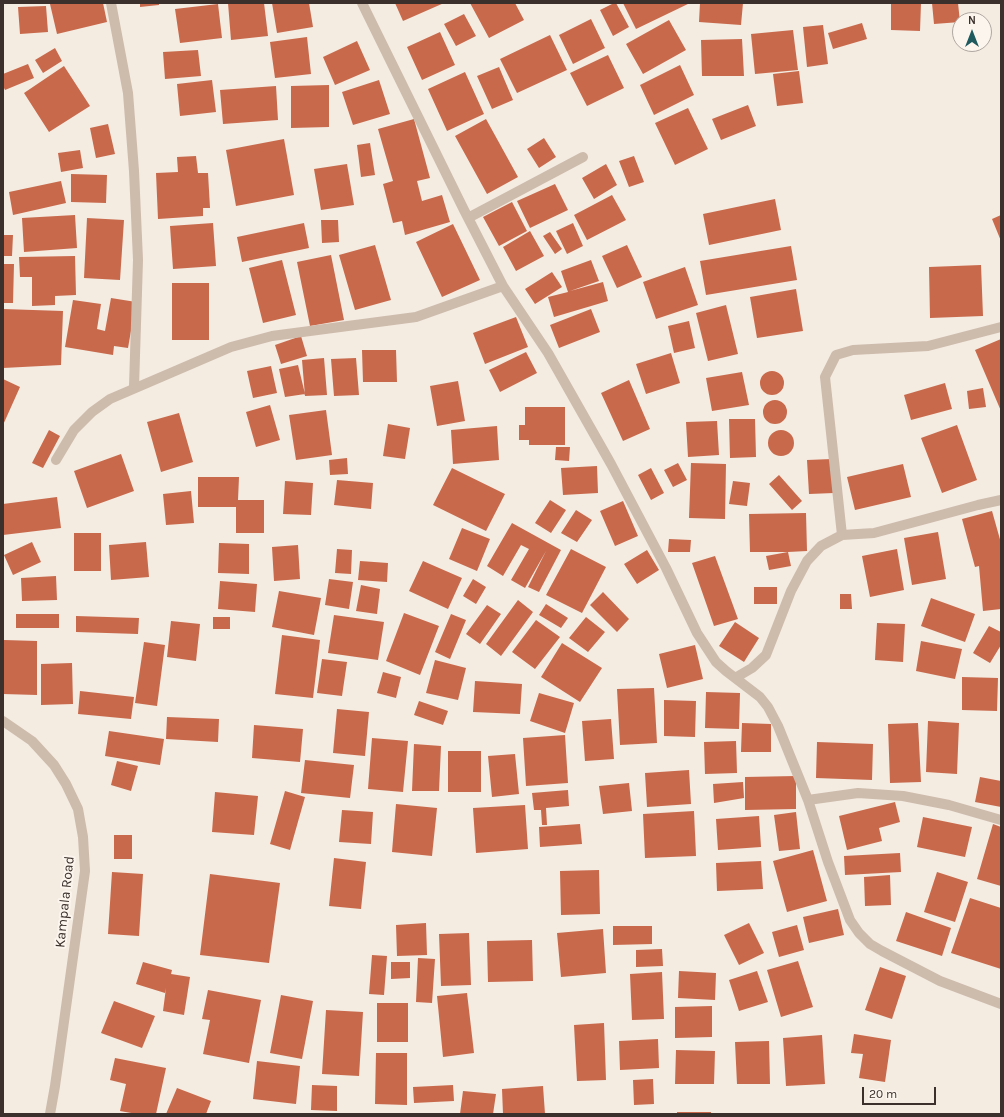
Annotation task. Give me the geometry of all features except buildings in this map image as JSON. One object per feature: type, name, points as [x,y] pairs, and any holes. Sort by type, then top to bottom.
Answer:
[{"type":"street","points":[[111,3],[128,93],[134,170],[138,260],[134,387]]},
{"type":"street","points":[[362,3],[503,286],[548,353],[615,470],[666,568],[700,638],[716,662],[760,697],[778,726],[808,800],[838,890],[850,920],[859,933],[870,944],[882,951],[940,981],[1001,1004]]},
{"type":"street","points":[[468,218],[583,157]]},
{"type":"street","points":[[56,460],[74,430],[92,412],[110,399],[134,387],[231,347],[272,336],[416,317],[503,286]]},
{"type":"street","points":[[842,535],[825,377],[836,355],[853,350],[928,346],[1001,327]]},
{"type":"street","points":[[735,678],[752,668],[766,655],[791,591],[808,561],[821,546],[842,535],[874,533],[1001,500]]},
{"type":"street","name":"Kampala Road","points":[[3,721],[32,741],[54,766],[66,784],[78,809],[83,838],[85,871],[50,1114]]},
{"type":"street","points":[[808,800],[858,794],[903,796],[949,805],[1001,820]]}]
